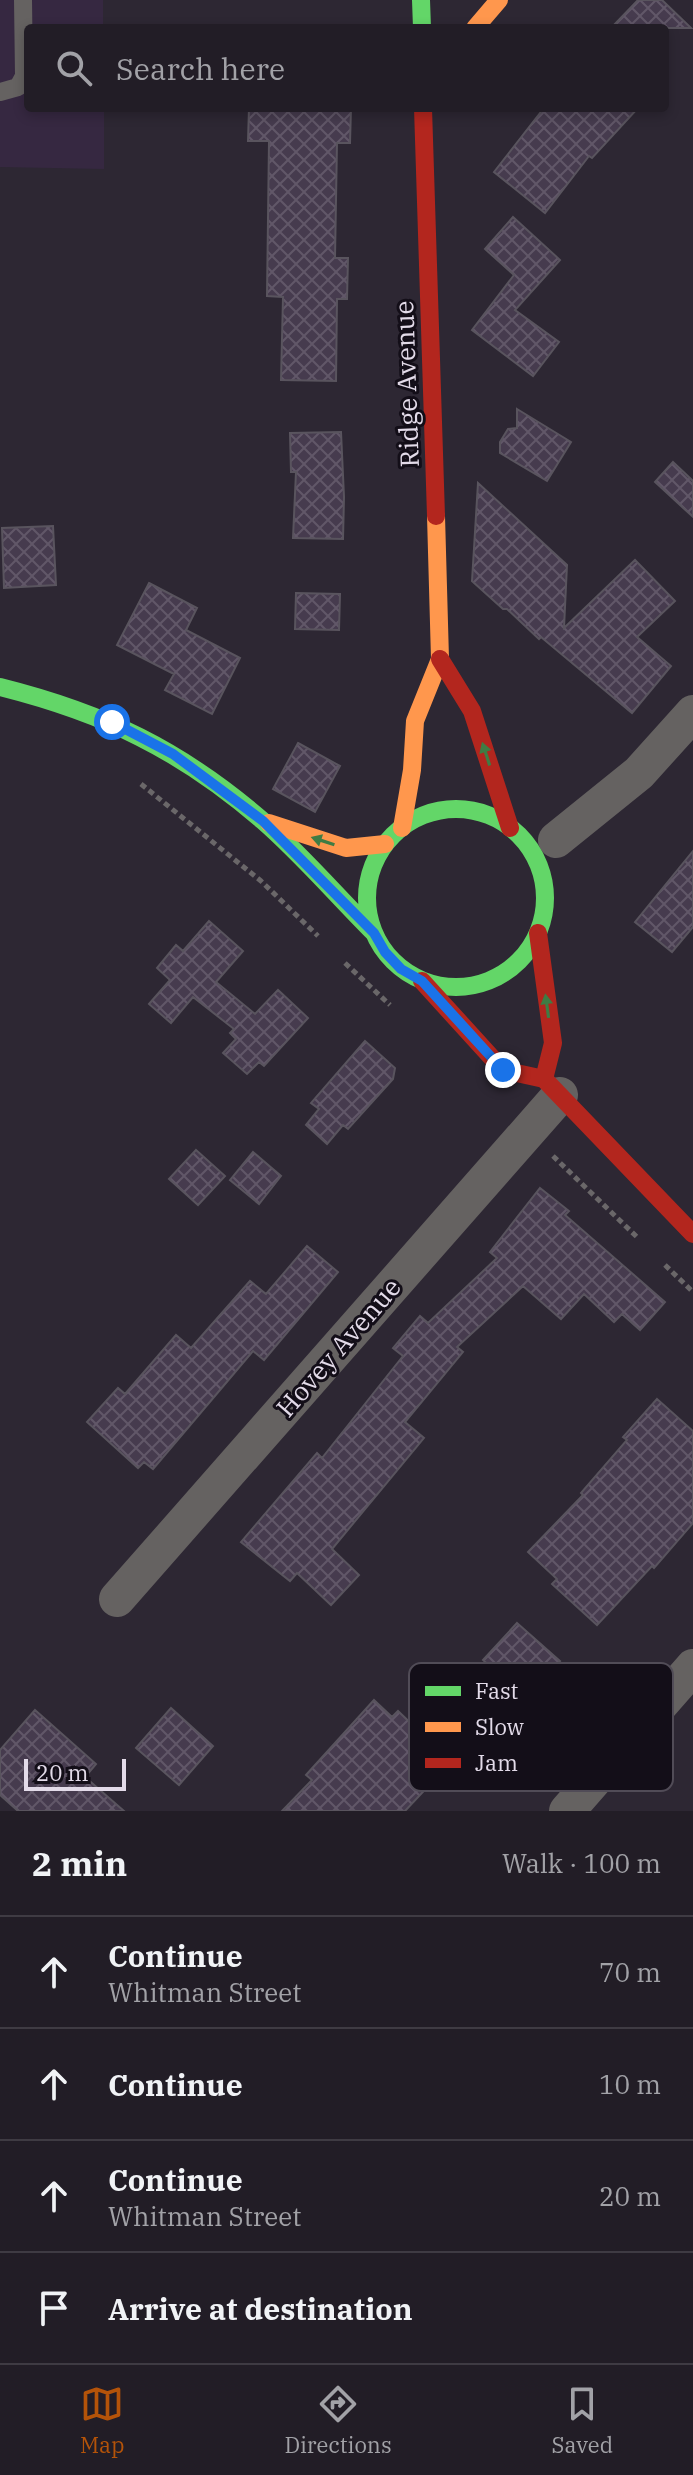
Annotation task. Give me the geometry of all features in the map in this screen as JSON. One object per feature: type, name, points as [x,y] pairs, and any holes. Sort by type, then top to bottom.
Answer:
[{"type":"main road","points":[[421,0],[422,24]]},
{"type":"main road","points":[[478,24],[499,0]]},
{"type":"main road","name":"Ridge Avenue","points":[[402,828],[412,770],[415,721],[440,659],[423,112]]},
{"type":"main road","name":"Ridge Avenue","points":[[440,659],[472,711],[510,828]]},
{"type":"main road","points":[[0,687],[56,701],[112,722],[173,754],[263,821],[374,933],[385,952],[401,969],[422,981],[467,987],[490,981],[510,969],[527,953],[538,933],[545,910],[545,887],[539,864],[527,845],[510,828],[490,816],[468,810],[445,810],[422,816],[402,828],[385,844],[374,864],[368,887],[368,910],[374,933]]},
{"type":"main road","points":[[263,821],[346,848],[385,844]]},
{"type":"main road","points":[[538,933],[553,1043],[552,1087]]},
{"type":"main road","points":[[422,981],[503,1070],[552,1087],[689,1221]]},
{"type":"street","points":[[556,840],[639,773],[693,713]]},
{"type":"street","name":"Hovey Avenue","points":[[117,1599],[528,1132],[552,1087]]},
{"type":"street","points":[[673,1692],[691,1672]]},
{"type":"street","points":[[567,1811],[585,1791]]},
{"type":"lane","points":[[0,92],[18,87],[24,76],[23,0]]},
{"type":"path","points":[[139,783],[261,881],[327,945]]},
{"type":"path","points":[[338,956],[393,1008]]},
{"type":"path","points":[[528,1132],[640,1240]]},
{"type":"path","points":[[661,1261],[693,1292]]},
{"type":"shaded area","points":[[0,0],[103,0],[103,24],[24,24],[24,112],[104,112],[104,169],[0,167]]},
{"type":"building","points":[[638,0],[662,0],[691,28],[669,28],[669,24],[615,24]]},
{"type":"building","points":[[249,112],[351,112],[350,143],[337,143],[335,258],[348,258],[347,299],[337,299],[336,381],[281,380],[283,297],[267,296],[269,141],[248,141]]},
{"type":"building","points":[[541,112],[634,112],[592,158],[589,156],[545,213],[494,172]]},
{"type":"building","points":[[513,217],[560,260],[515,310],[559,342],[533,376],[472,330],[514,275],[485,249]]},
{"type":"building","points":[[517,409],[571,442],[547,481],[500,453],[500,442],[508,429],[517,428]]},
{"type":"building","points":[[341,432],[343,539],[293,538],[296,472],[291,472],[290,433]]},
{"type":"building","points":[[673,462],[693,481],[693,517],[655,482]]},
{"type":"building","points":[[478,483],[567,565],[564,628],[635,560],[675,601],[637,637],[671,666],[632,713],[472,581]]},
{"type":"building","points":[[53,526],[56,585],[4,588],[2,528]]},
{"type":"building","points":[[149,583],[197,608],[186,630],[240,658],[212,714],[165,690],[174,674],[117,645]]},
{"type":"building","points":[[296,593],[340,594],[339,630],[295,629]]},
{"type":"building","points":[[298,743],[340,766],[315,812],[273,789]]},
{"type":"building","points":[[693,851],[693,927],[672,952],[635,922]]},
{"type":"building","points":[[209,921],[243,951],[216,982],[255,1014],[278,990],[308,1018],[264,1066],[259,1062],[247,1074],[223,1053],[236,1039],[230,1033],[234,1029],[193,997],[171,1023],[149,1004],[170,980],[157,968],[176,945],[183,951]]},
{"type":"building","points":[[365,1041],[395,1068],[393,1079],[348,1129],[343,1125],[327,1144],[306,1125],[319,1109],[311,1103]]},
{"type":"building","points":[[196,1150],[225,1176],[198,1205],[169,1179]]},
{"type":"building","points":[[253,1152],[281,1176],[259,1204],[230,1180]]},
{"type":"building","points":[[540,1188],[569,1211],[565,1215],[665,1302],[640,1330],[622,1314],[614,1322],[584,1294],[561,1319],[523,1286],[457,1347],[463,1352],[405,1422],[424,1438],[332,1549],[359,1575],[331,1605],[297,1573],[290,1581],[241,1542],[317,1453],[322,1458],[403,1356],[393,1348],[420,1316],[428,1323],[497,1258],[490,1252]]},
{"type":"building","points":[[307,1246],[338,1272],[264,1360],[253,1351],[153,1469],[144,1462],[138,1468],[87,1422],[118,1388],[125,1394],[176,1335],[191,1348],[250,1281],[266,1294]]},
{"type":"building","points":[[657,1399],[693,1431],[693,1523],[654,1568],[652,1566],[597,1625],[552,1584],[557,1579],[528,1552],[583,1495],[581,1493],[627,1440],[623,1437]]},
{"type":"building","points":[[517,1623],[560,1661],[486,1663],[483,1660]]},
{"type":"building","points":[[374,1700],[392,1717],[398,1711],[409,1722],[409,1791],[424,1791],[405,1811],[282,1811],[312,1780],[306,1775]]},
{"type":"building","points":[[171,1708],[213,1746],[179,1785],[136,1748]]},
{"type":"building","points":[[35,1710],[96,1764],[85,1777],[124,1811],[18,1811],[0,1795],[0,1750]]},
{"type":"traffic: fast","points":[[421,0],[422,24]]},
{"type":"traffic: fast","points":[[0,687],[107,722],[140,737],[202,774],[263,821],[374,933]]},
{"type":"traffic: fast","points":[[456,809],[490,816],[519,835],[538,864],[545,898],[538,932],[519,961],[490,980],[456,987],[422,980],[393,961],[374,932],[367,898],[374,864],[393,835],[422,816],[456,809]]},
{"type":"traffic: slow","points":[[478,24],[499,0]]},
{"type":"traffic: slow","points":[[402,828],[412,770],[415,721],[440,659],[436,516]]},
{"type":"traffic: slow","points":[[269,823],[346,848],[385,844]]},
{"type":"traffic: jam","points":[[423,112],[436,516]]},
{"type":"traffic: jam","points":[[440,659],[472,711],[510,828]]},
{"type":"traffic: jam","points":[[538,933],[553,1043],[544,1079]]},
{"type":"traffic: jam","points":[[422,981],[503,1070],[544,1079],[693,1234]]},
{"type":"route","points":[[112,722],[173,754],[263,821],[374,933],[385,952],[401,969],[422,981],[503,1070]]}]
